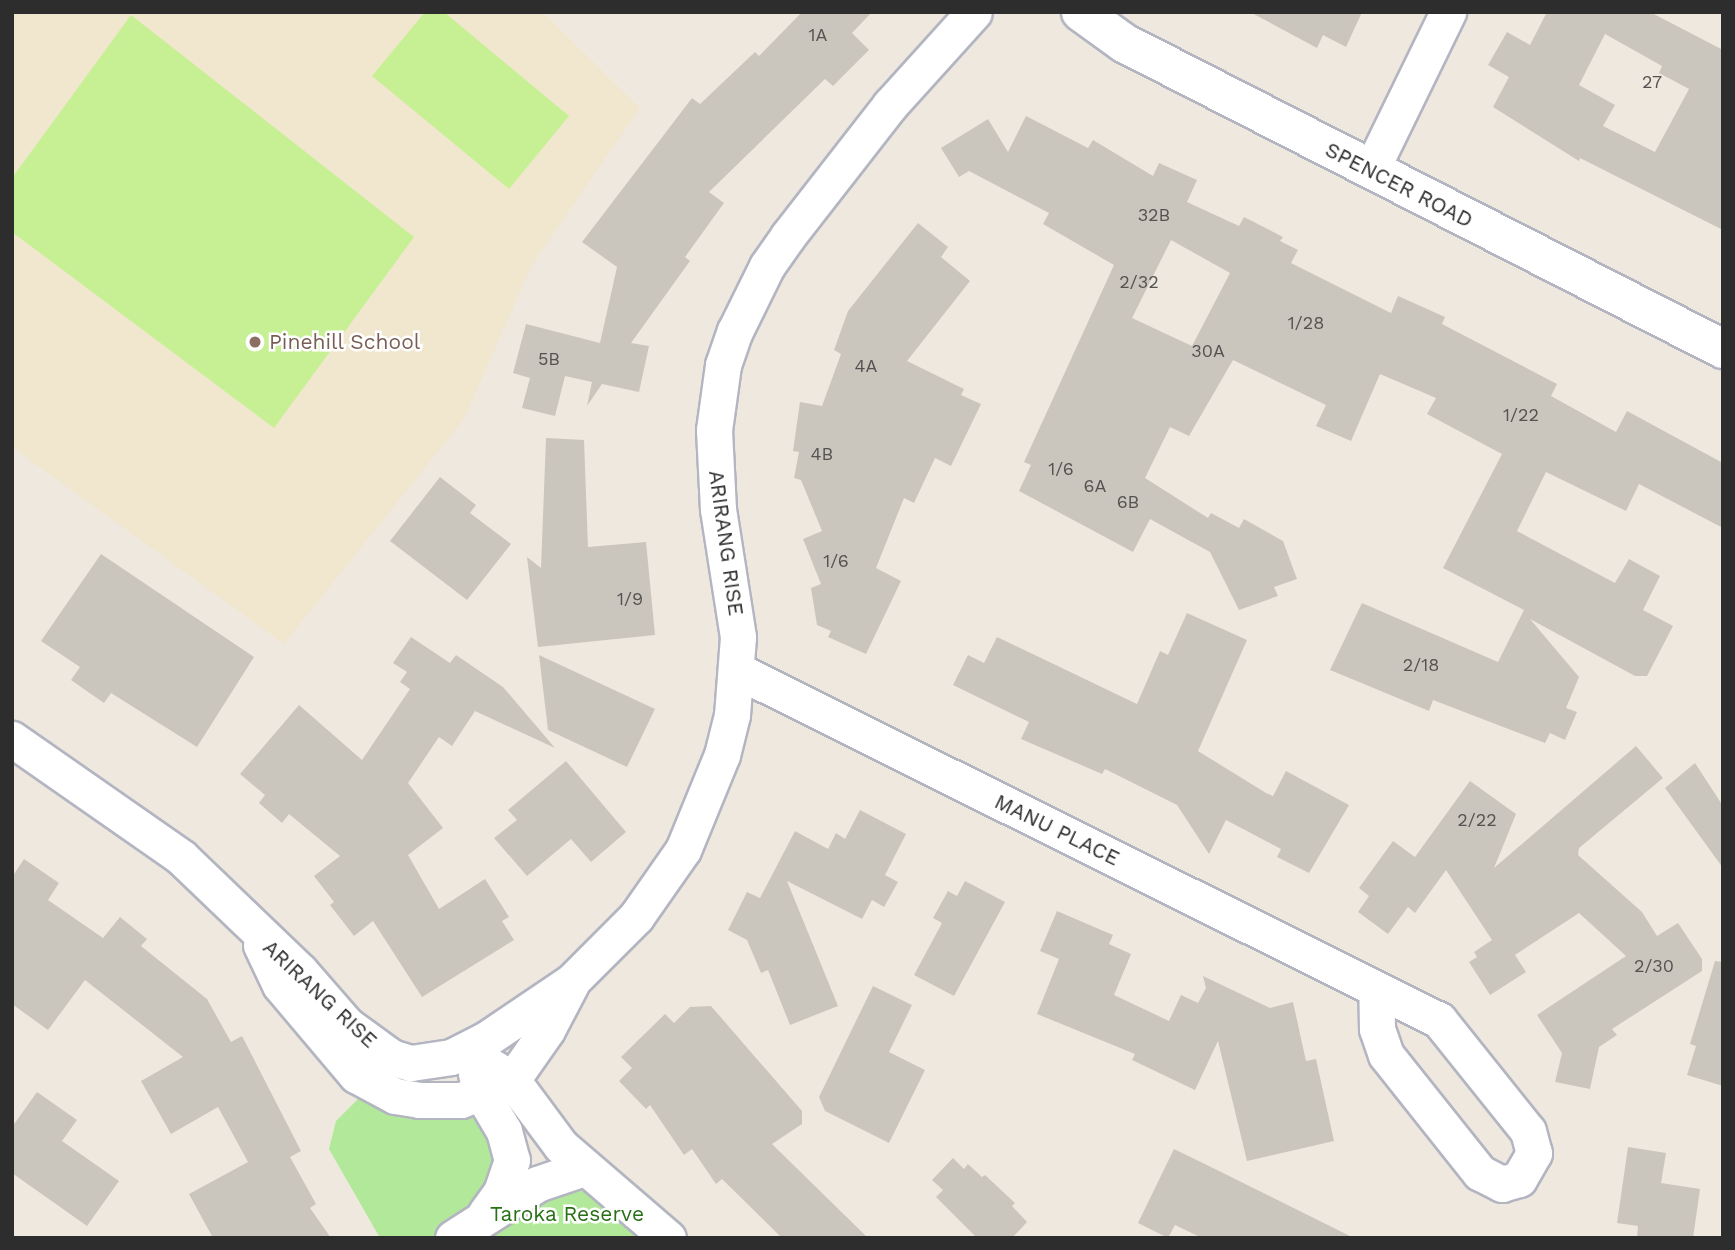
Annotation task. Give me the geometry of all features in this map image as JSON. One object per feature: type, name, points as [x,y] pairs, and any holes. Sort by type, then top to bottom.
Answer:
[{"type":"street","name":"ARIRANG RISE","points":[[254,932],[279,985],[356,1076],[395,1096],[443,1102],[636,917],[683,850],[722,755],[737,671],[736,601],[718,509],[714,430],[723,365],[731,342],[767,266],[788,236],[890,105],[974,12]]},
{"type":"street","name":"SPENCER ROAD","points":[[1080,12],[1124,43],[1723,349]]},
{"type":"street","points":[[1371,170],[1448,12]]},
{"type":"street","name":"MANU PLACE","points":[[737,671],[1439,1020],[1528,1131],[1534,1153],[1519,1179],[1502,1184],[1480,1173],[1386,1055],[1377,1029],[1376,990]]},
{"type":"street","name":"ARIRANG RISE","points":[[12,739],[181,857],[254,932],[300,971],[369,1044],[411,1063],[481,1066],[547,1030],[572,981]]},
{"type":"street","points":[[481,1066],[584,1168],[668,1238]]},
{"type":"street","points":[[481,1066],[512,1160],[501,1192],[486,1213]]},
{"type":"street","points":[[453,1238],[486,1213],[537,1184],[584,1168]]},
{"type":"shaded area","name":"Pinehill School","points":[[12,12],[543,12],[640,108],[532,265],[464,419],[284,644],[12,447]]},
{"type":"green space","points":[[425,12],[444,12],[569,116],[509,189],[372,76]]},
{"type":"green space","points":[[131,15],[414,237],[274,428],[12,232],[12,178]]},
{"type":"green space","points":[[358,1099],[435,1118],[463,1114],[483,1122],[496,1166],[485,1193],[448,1220],[435,1238],[380,1238],[329,1149],[336,1121]]},
{"type":"green space","name":"Taroka Reserve","points":[[571,1188],[601,1197],[646,1238],[480,1238],[551,1192]]},
{"type":"building","points":[[802,12],[872,12],[852,33],[869,50],[833,86],[825,79],[709,192],[724,203],[685,257],[690,261],[631,343],[649,346],[639,392],[602,384],[587,406],[592,382],[565,376],[555,416],[522,408],[530,378],[513,373],[526,324],[600,343],[617,267],[582,242],[692,98],[700,104],[755,52],[759,56]]},
{"type":"building","points":[[1250,12],[1362,12],[1346,47],[1323,35],[1317,48]]},
{"type":"building","points":[[1547,12],[1650,12],[1723,50],[1723,230],[1580,158],[1579,161],[1493,107],[1509,77],[1488,65],[1507,32],[1530,45]],"holes":[[[1605,34],[1662,66],[1659,73],[1689,89],[1655,152],[1603,126],[1615,105],[1579,85]]]},
{"type":"building","points":[[1026,116],[1088,148],[1093,140],[1153,176],[1159,163],[1197,180],[1187,202],[1239,226],[1244,217],[1283,237],[1280,241],[1298,250],[1291,263],[1391,313],[1398,296],[1445,317],[1442,324],[1557,384],[1551,396],[1616,432],[1627,411],[1723,463],[1723,528],[1639,484],[1626,511],[1546,472],[1517,531],[1615,583],[1629,559],[1660,576],[1643,610],[1673,626],[1647,676],[1635,676],[1530,619],[1579,677],[1566,708],[1577,712],[1565,740],[1550,733],[1545,743],[1433,700],[1429,711],[1330,670],[1362,603],[1498,662],[1524,610],[1443,568],[1502,454],[1427,414],[1436,398],[1380,374],[1351,441],[1316,426],[1326,405],[1233,360],[1189,436],[1170,427],[1145,478],[1208,518],[1211,513],[1239,528],[1244,519],[1283,541],[1297,579],[1274,587],[1278,596],[1239,610],[1210,552],[1150,519],[1133,552],[1019,491],[1031,465],[1024,462],[1114,265],[1043,224],[1049,213],[969,171],[959,177],[941,148],[988,119],[1008,152]],"holes":[[[1171,240],[1230,273],[1192,346],[1132,318]]]},
{"type":"building","points":[[918,223],[948,247],[941,257],[970,281],[907,361],[964,389],[961,395],[981,404],[951,466],[935,458],[914,503],[904,498],[876,568],[901,581],[866,654],[828,637],[831,631],[817,625],[811,588],[821,584],[803,539],[822,531],[801,480],[794,478],[799,452],[793,451],[800,402],[822,406],[841,354],[834,350],[848,311]]},
{"type":"building","points":[[546,438],[584,440],[588,547],[646,542],[655,635],[538,647],[527,557],[541,568]]},
{"type":"building","points":[[440,477],[476,505],[470,513],[511,544],[467,600],[390,541]]},
{"type":"building","points":[[101,554],[254,657],[197,747],[111,693],[104,703],[71,680],[80,667],[41,641]]},
{"type":"building","points":[[1187,613],[1247,640],[1198,751],[1273,796],[1286,771],[1349,805],[1309,873],[1277,857],[1281,849],[1226,820],[1209,854],[1177,805],[1105,769],[1102,774],[1021,739],[1029,722],[953,685],[968,655],[984,663],[997,637],[1137,704],[1160,651],[1168,655]]},
{"type":"building","points":[[411,637],[450,663],[456,655],[503,687],[555,748],[475,711],[452,746],[439,737],[408,783],[443,828],[408,855],[439,909],[485,879],[509,917],[502,921],[514,940],[422,997],[373,921],[354,936],[330,905],[334,902],[314,876],[340,856],[289,814],[282,823],[259,803],[265,795],[240,774],[299,705],[362,760],[410,689],[400,682],[407,672],[393,663]]},
{"type":"building","points":[[539,655],[655,709],[627,767],[548,730]]},
{"type":"building","points":[[1636,746],[1663,778],[1579,848],[1578,855],[1642,912],[1657,936],[1678,923],[1702,959],[1702,971],[1612,1029],[1617,1035],[1599,1047],[1590,1089],[1555,1082],[1562,1053],[1537,1015],[1626,956],[1579,913],[1515,955],[1526,972],[1490,995],[1469,962],[1477,957],[1474,952],[1492,940],[1446,870],[1415,913],[1408,907],[1388,934],[1358,912],[1369,896],[1359,888],[1393,841],[1415,857],[1470,781],[1516,814],[1494,868]]},
{"type":"building","points":[[566,761],[626,832],[591,862],[571,839],[527,876],[494,838],[517,820],[508,810]]},
{"type":"building","points":[[1695,763],[1723,806],[1723,868],[1665,788]]},
{"type":"building","points":[[860,810],[906,834],[885,875],[898,882],[884,907],[872,900],[862,919],[787,881],[838,1006],[790,1025],[768,970],[761,973],[747,940],[728,930],[747,892],[760,898],[795,831],[828,849],[836,833],[845,839]]},
{"type":"building","points":[[24,859],[59,883],[48,900],[103,938],[120,917],[147,939],[141,946],[207,999],[231,1042],[242,1036],[301,1151],[290,1157],[316,1204],[310,1208],[331,1238],[213,1238],[189,1194],[248,1162],[218,1107],[171,1134],[141,1081],[183,1057],[85,980],[48,1030],[12,1004],[12,877]]},
{"type":"building","points":[[965,881],[1005,902],[954,996],[914,975],[942,923],[933,918],[948,891],[957,896]]},
{"type":"building","points":[[1057,911],[1113,935],[1109,944],[1131,954],[1114,995],[1169,1021],[1181,995],[1198,1003],[1206,988],[1203,976],[1270,1008],[1293,1002],[1306,1061],[1316,1059],[1334,1141],[1247,1161],[1218,1041],[1195,1090],[1132,1060],[1135,1054],[1037,1014],[1059,959],[1040,951]]},
{"type":"building","points":[[1715,961],[1723,962],[1723,1086],[1687,1075],[1696,1046],[1690,1044]]},
{"type":"building","points":[[873,986],[912,1005],[889,1052],[925,1070],[889,1143],[825,1111],[819,1097]]},
{"type":"building","points":[[711,1006],[802,1111],[802,1124],[772,1144],[868,1238],[782,1238],[722,1179],[716,1184],[692,1149],[684,1155],[650,1105],[646,1109],[619,1081],[632,1068],[621,1057],[665,1014],[674,1023],[690,1007]]},
{"type":"building","points":[[37,1092],[77,1120],[62,1141],[119,1181],[87,1226],[12,1173],[12,1127]]},
{"type":"building","points":[[1628,1147],[1666,1153],[1661,1183],[1700,1189],[1693,1238],[1637,1238],[1638,1226],[1617,1223]]},
{"type":"building","points":[[1174,1149],[1354,1238],[1202,1238],[1175,1225],[1168,1238],[1138,1223]]},
{"type":"building","points":[[953,1158],[964,1169],[968,1164],[982,1177],[985,1175],[1015,1203],[1012,1206],[1027,1222],[1012,1238],[977,1238],[936,1197],[943,1190],[932,1180]]},
{"type":"place","name":"Pinehill School","points":[[255,342]]}]
